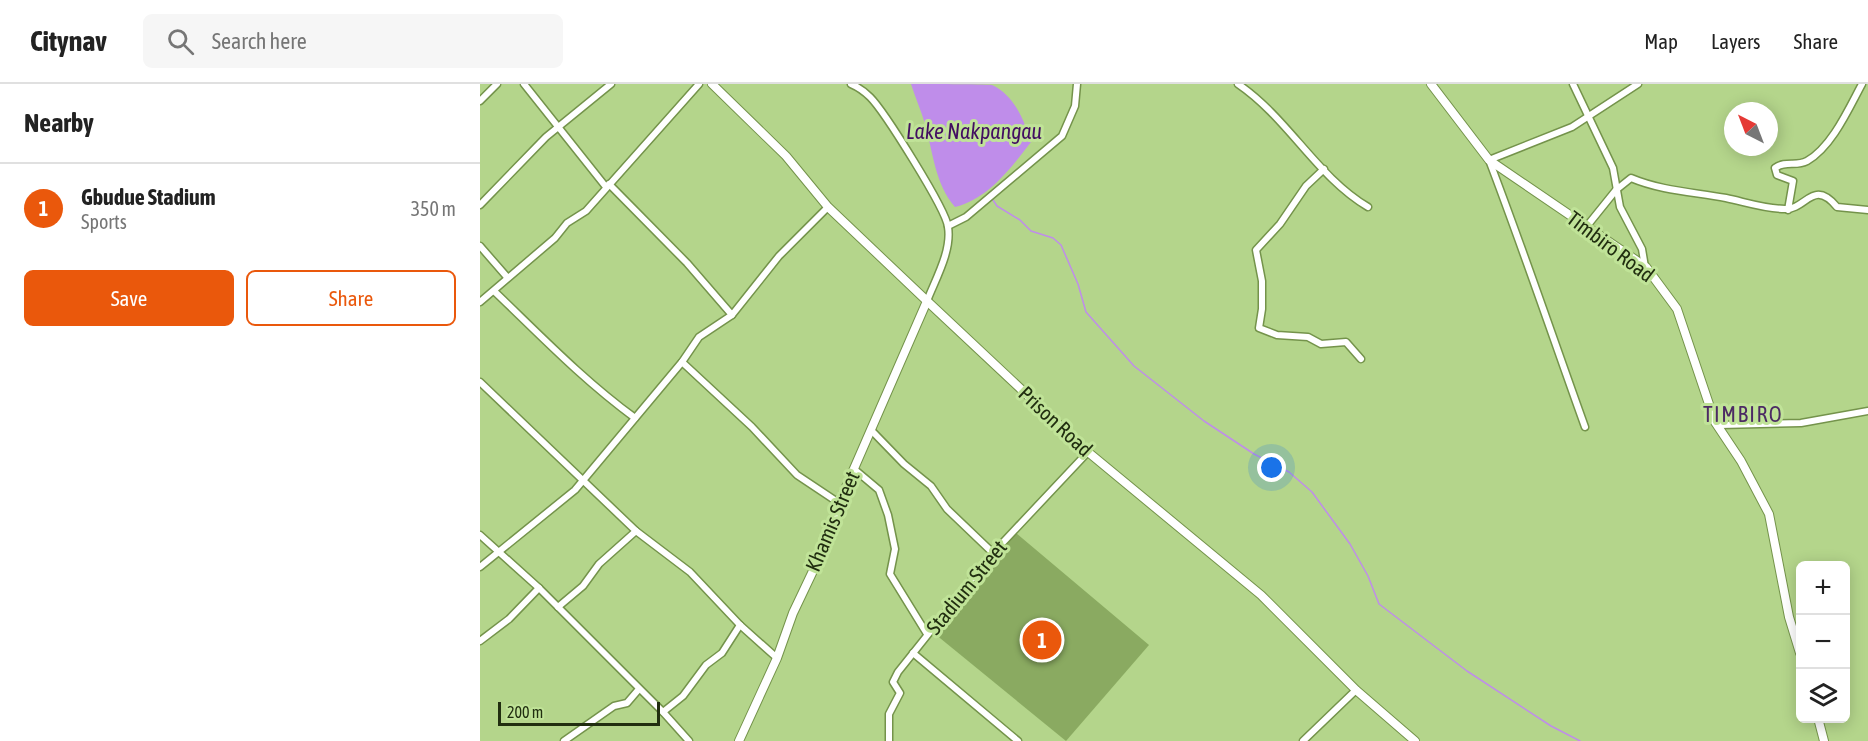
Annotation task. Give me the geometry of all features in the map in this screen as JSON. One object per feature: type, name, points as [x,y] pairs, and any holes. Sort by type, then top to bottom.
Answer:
[{"type":"street","points":[[480,101],[497,84]]},
{"type":"street","points":[[524,84],[607,185],[687,263],[732,315]]},
{"type":"street","points":[[480,205],[546,137],[611,84]]},
{"type":"street","points":[[480,302],[555,238],[567,223],[586,211],[699,84]]},
{"type":"street","name":"Prison Road","points":[[712,84],[786,156],[828,207],[927,302],[1088,452],[1261,595],[1356,690],[1415,741]]},
{"type":"street","points":[[851,84],[870,97],[888,123],[918,168],[948,226],[944,256],[927,302]]},
{"type":"street","points":[[948,226],[966,217],[1062,136],[1075,106],[1077,84]]},
{"type":"street","points":[[1238,84],[1289,129],[1353,198],[1368,207]]},
{"type":"street","name":"Timbiro Road","points":[[1431,84],[1490,160],[1646,267],[1677,309],[1715,422],[1720,425],[1769,514],[1796,640]]},
{"type":"street","points":[[1573,84],[1613,168],[1620,207],[1642,249],[1646,267]]},
{"type":"street","points":[[1585,427],[1543,310],[1537,285],[1523,258],[1490,160],[1572,127],[1587,116],[1592,116],[1614,97],[1638,84]]},
{"type":"street","points":[[1788,210],[1793,181],[1778,175],[1775,168],[1782,163],[1805,162],[1816,154],[1828,140],[1862,84]]},
{"type":"street","points":[[1324,169],[1306,186],[1280,224],[1256,250],[1262,281],[1259,328],[1277,335],[1308,337],[1321,344],[1346,342],[1361,359]]},
{"type":"street","points":[[1587,226],[1616,190],[1631,178],[1655,188],[1689,191],[1788,210],[1819,195],[1828,197],[1837,207],[1868,210]]},
{"type":"street","points":[[480,567],[575,490],[682,362],[699,337],[732,315],[779,256],[828,207]]},
{"type":"street","points":[[480,246],[507,278]]},
{"type":"street","points":[[494,291],[539,338],[597,390],[635,418]]},
{"type":"street","name":"Khamis Street","points":[[739,741],[777,658],[792,613],[830,534],[839,503],[927,302]]},
{"type":"street","points":[[682,362],[752,427],[797,475],[839,503]]},
{"type":"street","points":[[480,381],[636,531],[690,573],[740,625],[777,658]]},
{"type":"street","points":[[1720,425],[1801,423],[1868,411]]},
{"type":"street","points":[[871,430],[904,464],[931,486],[947,509],[993,553]]},
{"type":"street","name":"Stadium Street","points":[[889,741],[890,714],[900,693],[893,682],[927,634],[993,553],[1088,452]]},
{"type":"street","points":[[854,469],[879,490],[888,515],[895,549],[890,574],[927,634]]},
{"type":"street","points":[[558,607],[583,586],[599,564],[636,531]]},
{"type":"street","points":[[480,535],[539,588],[663,712],[684,740]]},
{"type":"street","points":[[480,641],[509,619],[539,588]]},
{"type":"street","points":[[663,712],[683,696],[706,664],[722,653],[740,625]]},
{"type":"street","points":[[914,653],[1018,741]]},
{"type":"street","points":[[564,741],[585,729],[614,706],[627,703],[639,690]]},
{"type":"street","points":[[1303,741],[1356,690]]},
{"type":"street","points":[[1819,723],[1824,741]]},
{"type":"green space","points":[[1016,533],[1149,645],[1066,741],[935,634]]},
{"type":"water","name":"Lake Nakpangau","points":[[911,84],[992,85],[1003,92],[1016,107],[1025,125],[1021,126],[1021,133],[1031,142],[1007,172],[988,190],[967,203],[955,207],[939,178],[925,124]]},
{"type":"waterway","points":[[991,197],[997,206],[1020,220],[1031,231],[1053,238],[1061,245],[1078,284],[1086,312],[1134,366],[1204,421],[1254,454],[1289,472],[1312,492],[1350,544],[1368,576],[1379,604],[1467,671],[1551,726],[1580,741]]},
{"type":"place","name":"Gbudue Stadium","points":[[1042,640]]},
{"type":"district","name":"TIMBIRO","points":[[1743,414]]}]
